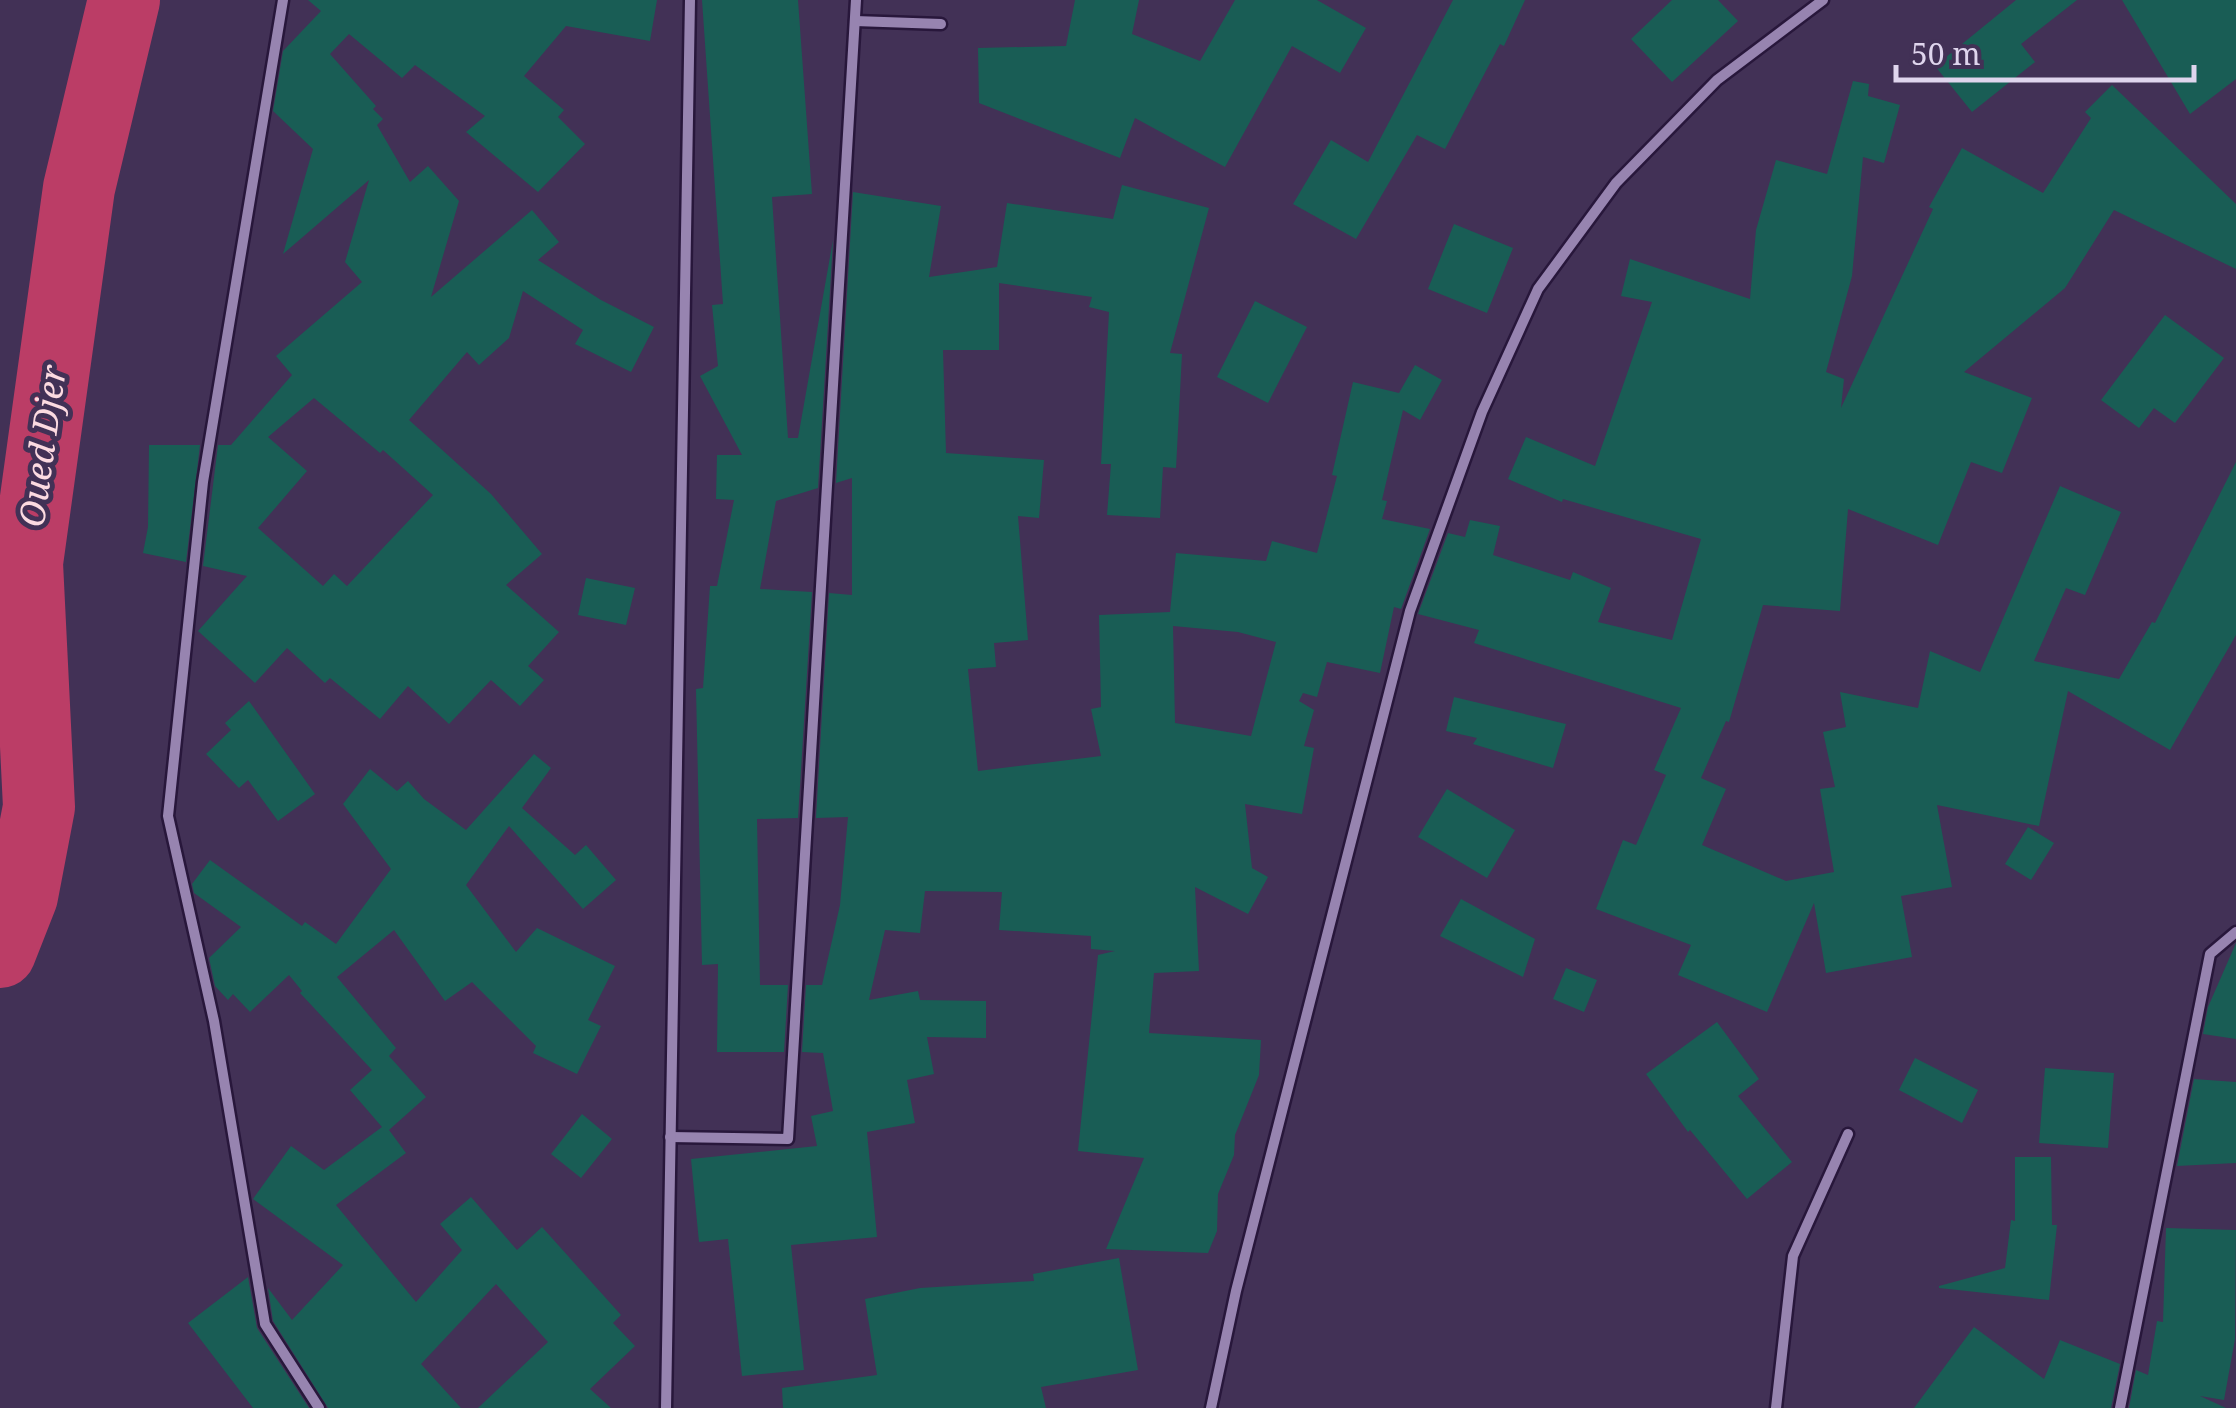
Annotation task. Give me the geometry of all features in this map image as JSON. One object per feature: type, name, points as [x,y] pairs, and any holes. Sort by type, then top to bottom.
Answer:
[{"type":"street","points":[[283,0],[204,482],[168,816],[214,1021],[264,1324],[319,1408]]},
{"type":"street","points":[[666,1408],[690,0]]},
{"type":"street","points":[[670,1137],[788,1139],[856,0]]},
{"type":"street","points":[[1212,1408],[1236,1291],[1410,611],[1482,412],[1538,288],[1616,184],[1717,80],[1823,0]]},
{"type":"street","points":[[855,21],[941,24]]},
{"type":"street","points":[[2120,1408],[2210,954],[2236,932]]},
{"type":"street","points":[[1776,1408],[1794,1256],[1848,1134]]},
{"type":"building","points":[[308,0],[657,0],[650,41],[566,26],[524,76],[564,110],[558,117],[585,144],[538,192],[466,132],[485,116],[415,65],[402,78],[349,34],[330,54],[376,106],[373,109],[383,119],[377,125],[410,182],[428,166],[459,201],[431,297],[532,210],[559,242],[538,260],[601,300],[654,327],[631,372],[575,344],[583,330],[523,291],[509,338],[479,365],[467,352],[409,420],[491,494],[542,554],[506,585],[559,632],[528,666],[544,680],[520,706],[491,680],[449,724],[408,686],[380,719],[330,678],[325,683],[287,648],[255,683],[198,631],[247,576],[203,566],[218,445],[231,445],[292,375],[276,356],[362,282],[345,262],[369,180],[283,254],[313,149],[273,111],[283,51],[321,11]],"holes":[[[314,398],[380,453],[383,450],[433,495],[347,586],[334,574],[323,586],[258,528],[307,471],[268,437]]]},
{"type":"building","points":[[702,0],[798,0],[812,194],[772,197],[788,438],[798,438],[833,240],[818,488],[776,501],[760,589],[812,592],[798,818],[757,819],[760,985],[788,985],[784,1052],[717,1052],[718,964],[702,965],[696,689],[703,688],[710,586],[717,586],[734,500],[716,499],[717,455],[742,455],[700,376],[718,366],[712,305],[723,304]]},
{"type":"building","points":[[1075,0],[1139,0],[1132,34],[1200,61],[1235,0],[1317,0],[1366,28],[1340,73],[1292,46],[1225,167],[1135,118],[1120,158],[979,103],[978,48],[1066,46]]},
{"type":"building","points":[[1453,0],[1525,0],[1504,46],[1500,44],[1445,149],[1417,135],[1356,239],[1293,204],[1331,140],[1368,162]]},
{"type":"building","points":[[1672,0],[1718,0],[1738,21],[1672,82],[1631,39]]},
{"type":"building","points":[[2016,0],[2077,0],[2021,44],[2035,62],[1972,112],[1935,66]]},
{"type":"building","points":[[2122,0],[2236,0],[2236,79],[2190,114]]},
{"type":"building","points":[[1853,81],[1869,84],[1868,96],[1900,105],[1884,163],[1863,157],[1852,276],[1826,372],[1844,379],[1841,408],[1933,209],[1929,207],[1962,148],[2043,193],[2091,118],[2085,112],[2112,85],[2236,204],[2236,269],[2114,210],[2065,288],[1964,372],[2032,398],[2002,473],[1971,462],[1938,545],[1848,509],[1840,611],[1763,605],[1729,722],[1726,721],[1701,778],[1726,789],[1702,845],[1786,881],[1834,872],[1820,789],[1835,787],[1823,732],[1846,727],[1840,692],[1918,708],[1930,651],[1980,672],[2060,486],[2121,512],[2085,595],[2066,588],[2034,661],[2119,679],[2152,622],[2155,623],[2236,462],[2236,635],[2170,750],[2068,691],[2039,826],[1937,805],[1952,887],[1901,896],[1912,957],[1826,973],[1814,903],[1767,1012],[1678,975],[1691,945],[1596,909],[1623,840],[1636,845],[1666,775],[1654,770],[1681,708],[1474,643],[1479,630],[1418,614],[1448,533],[1465,537],[1470,520],[1500,526],[1493,555],[1570,580],[1573,572],[1611,588],[1598,622],[1672,640],[1701,539],[1563,499],[1562,502],[1508,479],[1526,437],[1595,466],[1652,302],[1621,296],[1630,259],[1750,299],[1756,230],[1776,160],[1827,174]]},
{"type":"building","points":[[1122,185],[1209,208],[1170,353],[1182,354],[1176,468],[1163,467],[1160,518],[1107,515],[1111,464],[1101,464],[1109,312],[1089,307],[1092,297],[999,283],[999,350],[943,350],[946,453],[1044,460],[1039,518],[1018,516],[1028,640],[994,643],[996,667],[968,669],[978,771],[1101,756],[1091,709],[1101,707],[1099,615],[1170,612],[1176,553],[1266,561],[1272,541],[1317,553],[1337,476],[1332,475],[1353,382],[1399,393],[1415,365],[1442,380],[1420,420],[1403,410],[1382,500],[1387,501],[1382,519],[1430,529],[1401,609],[1394,607],[1380,673],[1327,662],[1317,697],[1303,693],[1299,701],[1314,710],[1304,746],[1314,748],[1302,814],[1245,804],[1252,868],[1268,877],[1248,914],[1195,887],[1199,971],[1154,973],[1149,1033],[1261,1040],[1259,1075],[1235,1135],[1234,1155],[1218,1194],[1217,1231],[1208,1253],[1106,1249],[1144,1158],[1078,1151],[1098,955],[1115,951],[1091,949],[1091,936],[999,930],[1002,892],[925,891],[920,933],[885,930],[869,1000],[918,991],[920,1000],[986,1001],[986,1038],[927,1037],[934,1074],[907,1080],[915,1123],[867,1132],[877,1237],[791,1245],[804,1370],[742,1376],[728,1239],[699,1242],[691,1159],[817,1146],[811,1116],[833,1111],[823,1053],[802,1052],[806,985],[822,985],[840,905],[848,817],[816,818],[829,593],[852,595],[852,478],[836,483],[853,192],[941,206],[929,277],[997,267],[1007,203],[1113,219]],"holes":[[[1173,626],[1238,632],[1276,642],[1251,736],[1175,723]]]},
{"type":"building","points":[[1454,224],[1513,248],[1487,313],[1428,289]]},
{"type":"building","points":[[1255,301],[1307,327],[1268,403],[1217,377]]},
{"type":"building","points":[[2165,315],[2224,358],[2175,423],[2154,408],[2139,428],[2101,400]]},
{"type":"building","points":[[149,445],[200,445],[186,562],[143,553],[148,527]]},
{"type":"building","points":[[586,578],[635,588],[626,625],[578,615]]},
{"type":"building","points":[[1454,697],[1566,724],[1553,768],[1473,744],[1477,738],[1446,731]]},
{"type":"building","points":[[249,701],[315,794],[278,821],[248,780],[239,788],[206,754],[231,730],[225,723]]},
{"type":"building","points":[[534,754],[551,768],[522,808],[575,855],[586,845],[616,880],[583,909],[509,826],[466,885],[516,952],[537,928],[615,966],[588,1020],[601,1026],[577,1074],[533,1053],[536,1046],[472,982],[445,1001],[394,930],[337,977],[396,1048],[389,1056],[426,1097],[389,1130],[406,1153],[336,1205],[416,1302],[462,1250],[440,1224],[471,1197],[517,1250],[542,1227],[621,1315],[613,1323],[635,1346],[590,1389],[611,1408],[478,1408],[548,1342],[496,1284],[421,1364],[461,1408],[328,1408],[273,1321],[268,1288],[292,1320],[343,1265],[253,1199],[291,1146],[324,1170],[382,1127],[350,1090],[372,1070],[300,993],[289,975],[250,1012],[233,994],[228,1000],[215,986],[209,958],[241,927],[194,893],[192,884],[210,860],[302,926],[305,922],[336,944],[391,869],[343,804],[370,769],[397,791],[408,781],[424,799],[466,830]]},
{"type":"building","points":[[1447,789],[1515,830],[1487,878],[1418,837]]},
{"type":"building","points":[[2028,827],[2054,843],[2031,880],[2005,864]]},
{"type":"building","points":[[1461,899],[1535,939],[1523,977],[1440,936]]},
{"type":"building","points":[[2236,943],[2236,1039],[2203,1034],[2208,1007]]},
{"type":"building","points":[[1566,968],[1597,980],[1584,1012],[1553,999]]},
{"type":"building","points":[[1717,1022],[1759,1079],[1738,1096],[1792,1162],[1747,1199],[1688,1132],[1646,1074]]},
{"type":"building","points":[[1915,1058],[1978,1090],[1962,1123],[1899,1090]]},
{"type":"building","points":[[2045,1068],[2114,1073],[2108,1148],[2039,1143]]},
{"type":"building","points":[[2194,1079],[2236,1082],[2236,1163],[2177,1166]]},
{"type":"building","points":[[582,1114],[612,1139],[581,1178],[551,1154]]},
{"type":"building","points":[[2015,1157],[2051,1157],[2052,1225],[2057,1225],[2049,1300],[1939,1288],[2005,1268],[2011,1220],[2015,1221]]},
{"type":"building","points":[[2166,1228],[2236,1230],[2235,1339],[2224,1400],[2200,1396],[2226,1408],[2129,1408],[2136,1370],[2148,1375],[2157,1321],[2163,1322]]},
{"type":"building","points":[[1119,1258],[1138,1370],[1041,1387],[1046,1408],[783,1408],[782,1388],[877,1375],[865,1299],[920,1288],[1034,1281],[1033,1274]]},
{"type":"building","points":[[248,1277],[257,1328],[309,1408],[253,1408],[188,1323]]},
{"type":"building","points":[[1974,1327],[2044,1379],[2060,1340],[2120,1364],[2111,1408],[1914,1408]]},
{"type":"waterway","name":"Oued Djer","points":[[0,952],[22,896],[39,807],[27,563],[79,188],[124,0]]}]
